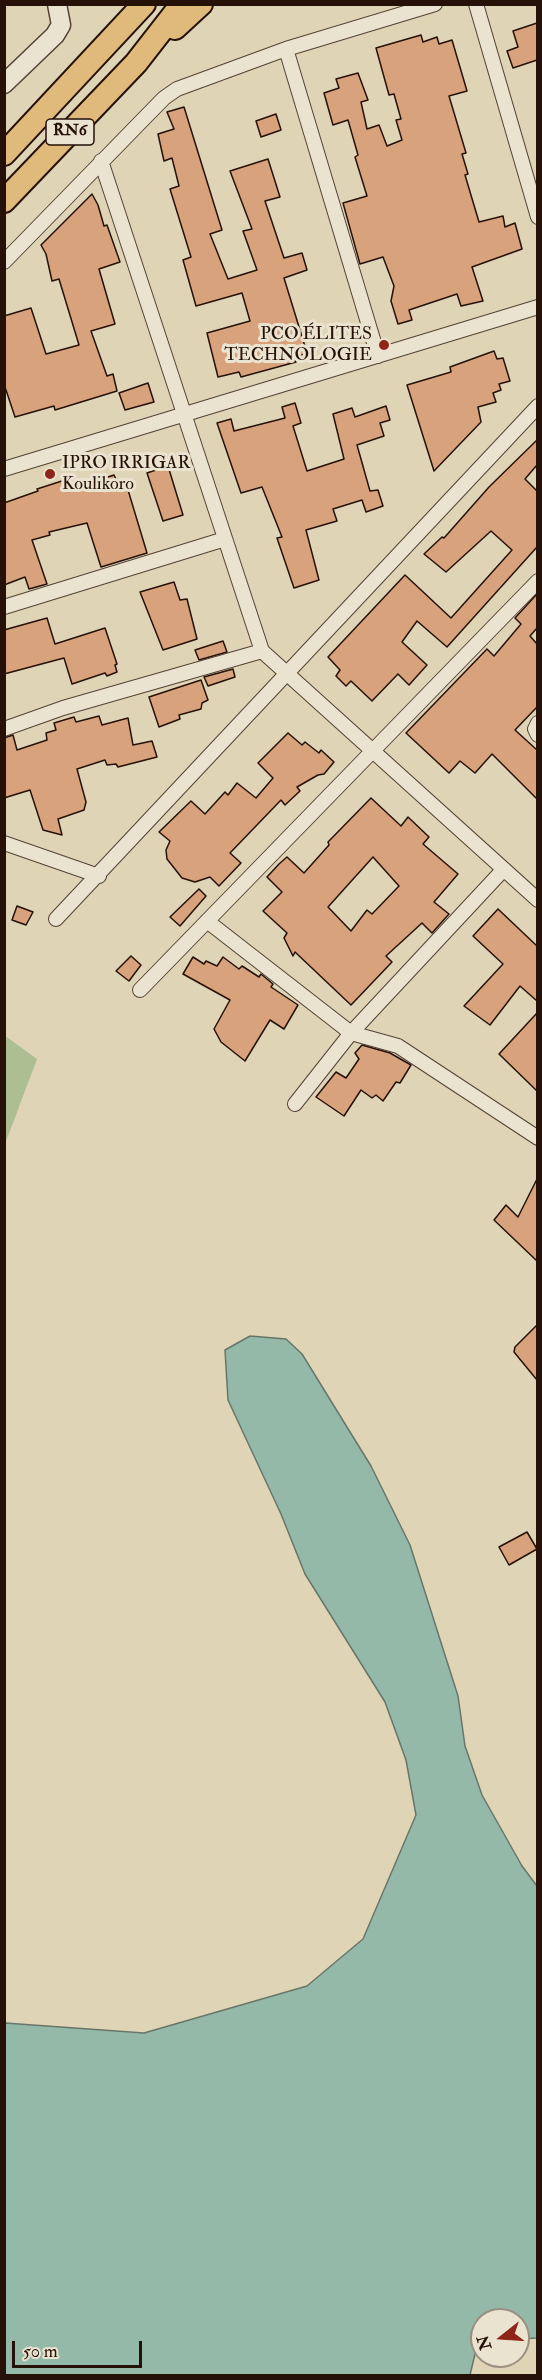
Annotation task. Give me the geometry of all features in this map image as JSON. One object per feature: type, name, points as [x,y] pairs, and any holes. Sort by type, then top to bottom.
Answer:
[{"type":"highway","points":[[110,41],[136,4]]},
{"type":"highway","name":"RN6","points":[[4,154],[144,4]]},
{"type":"highway","name":"RN6","points":[[4,201],[136,63],[182,4]]},
{"type":"highway","points":[[136,63],[201,4]]},
{"type":"street","points":[[4,262],[164,98],[177,89],[286,49],[435,4]]},
{"type":"street","points":[[476,4],[537,217]]},
{"type":"street","points":[[4,84],[56,36],[61,25],[59,9]]},
{"type":"street","points":[[286,49],[378,356]]},
{"type":"street","points":[[101,162],[262,651],[537,900]]},
{"type":"street","points":[[4,469],[537,307]]},
{"type":"street","points":[[56,919],[99,876],[537,406]]},
{"type":"street","points":[[4,607],[225,539]]},
{"type":"street","points":[[140,990],[537,581]]},
{"type":"street","points":[[4,729],[63,708],[262,651]]},
{"type":"street","points":[[537,723],[535,729],[537,735]]},
{"type":"street","points":[[4,843],[99,876]]},
{"type":"street","points":[[295,1104],[351,1033],[504,869]]},
{"type":"street","points":[[207,921],[351,1033],[398,1046],[537,1138]]},
{"type":"shaded area","points":[[4,1035],[37,1059],[5,1144],[4,1144]]},
{"type":"shaded area","points":[[250,1336],[286,1339],[302,1354],[371,1466],[410,1545],[458,1696],[465,1746],[482,1795],[522,1866],[537,1886],[537,2338],[530,2338],[530,2308],[470,2308],[470,2375],[5,2375],[5,2023],[144,2033],[307,1986],[363,1939],[416,1815],[406,1760],[385,1702],[305,1574],[281,1514],[228,1400],[225,1350]]},
{"type":"building","points":[[537,23],[537,60],[513,68],[507,51],[518,47],[513,31]]},
{"type":"building","points":[[421,35],[423,42],[437,37],[439,44],[452,40],[467,91],[449,96],[466,153],[462,154],[468,174],[465,175],[479,222],[503,216],[505,227],[515,223],[522,249],[472,267],[483,301],[461,306],[457,294],[409,310],[412,320],[398,324],[391,301],[394,286],[383,257],[360,264],[343,203],[367,196],[355,157],[358,155],[348,120],[333,125],[324,93],[339,88],[336,79],[358,73],[368,100],[361,102],[367,129],[379,125],[387,146],[402,140],[396,120],[401,119],[394,94],[389,95],[376,48]]},
{"type":"building","points":[[184,107],[222,230],[210,234],[228,279],[257,270],[243,231],[252,229],[230,171],[268,159],[280,197],[265,201],[284,258],[302,253],[307,270],[284,278],[307,353],[294,358],[296,362],[241,377],[239,372],[218,377],[207,333],[250,321],[242,293],[196,306],[183,260],[191,257],[170,189],[179,186],[172,158],[164,161],[158,134],[174,129],[167,112]]},
{"type":"building","points":[[276,114],[281,130],[261,137],[256,121]]},
{"type":"building","points":[[92,194],[104,226],[107,225],[120,262],[99,269],[115,324],[91,331],[107,376],[113,374],[117,391],[55,410],[54,406],[15,417],[4,384],[4,316],[31,308],[46,354],[79,345],[59,279],[52,281],[46,254],[41,245]]},
{"type":"building","points":[[494,351],[497,359],[503,358],[510,381],[499,384],[501,390],[493,393],[496,402],[478,407],[481,422],[434,471],[407,385],[451,372],[450,367]]},
{"type":"building","points":[[148,383],[154,402],[125,410],[119,393]]},
{"type":"building","points":[[295,403],[301,423],[293,426],[307,471],[344,459],[333,414],[352,408],[355,417],[386,406],[390,420],[380,423],[384,436],[357,445],[370,491],[378,490],[383,506],[366,512],[362,500],[333,509],[337,521],[306,530],[319,580],[294,588],[277,538],[282,537],[262,487],[241,493],[217,423],[231,419],[234,431],[285,418],[282,407]]},
{"type":"building","points":[[537,440],[537,465],[525,479],[537,491],[537,547],[447,647],[417,621],[402,642],[427,665],[409,685],[398,674],[372,701],[351,681],[346,686],[336,676],[340,670],[328,657],[405,575],[451,618],[512,550],[491,531],[446,572],[424,554],[442,537],[444,538],[489,487]]},
{"type":"building","points":[[168,466],[183,515],[163,521],[147,473]]},
{"type":"building","points":[[114,475],[117,482],[125,480],[147,553],[101,567],[87,523],[49,532],[50,535],[32,540],[47,584],[29,589],[25,577],[4,585],[4,503],[65,480],[68,490]]},
{"type":"building","points":[[174,582],[180,600],[187,599],[197,639],[163,650],[140,592]]},
{"type":"building","points":[[537,594],[537,628],[530,636],[537,644],[537,707],[515,730],[537,750],[537,799],[492,754],[475,773],[460,761],[449,773],[406,733],[487,649],[494,656],[521,624],[515,618]]},
{"type":"building","points":[[47,618],[55,644],[105,628],[117,664],[115,665],[117,672],[107,676],[105,673],[72,684],[64,658],[4,674],[4,630]]},
{"type":"building","points":[[223,641],[227,652],[199,660],[195,650]]},
{"type":"building","points":[[233,669],[235,677],[208,686],[204,677]]},
{"type":"building","points":[[201,680],[208,700],[202,703],[201,709],[179,715],[180,719],[159,727],[149,697]]},
{"type":"building","points":[[99,716],[102,725],[128,718],[133,745],[152,741],[157,757],[118,767],[116,764],[107,765],[105,760],[77,769],[86,802],[84,810],[58,819],[62,835],[43,830],[30,790],[4,798],[4,738],[13,735],[17,750],[47,740],[46,733],[56,730],[54,723],[74,717],[76,722]]},
{"type":"building","points":[[288,733],[302,745],[305,742],[319,753],[321,750],[334,762],[324,774],[297,787],[300,791],[285,805],[281,800],[230,853],[241,863],[219,886],[210,877],[195,882],[182,878],[167,859],[166,850],[170,841],[159,832],[191,801],[205,814],[225,792],[228,795],[237,783],[256,798],[273,778],[258,763]]},
{"type":"building","points":[[371,798],[401,826],[408,817],[429,837],[423,844],[458,874],[434,902],[449,914],[432,933],[422,923],[386,956],[392,962],[351,1005],[295,952],[293,956],[284,938],[287,933],[263,911],[282,892],[267,877],[279,864],[287,857],[304,873],[329,845],[328,842]],"holes":[[[373,857],[399,886],[372,914],[367,910],[351,931],[328,907]]]},
{"type":"building","points":[[199,889],[206,896],[180,926],[170,917]]},
{"type":"building","points":[[17,906],[33,912],[26,925],[12,920]]},
{"type":"building","points":[[498,909],[537,946],[537,1001],[520,986],[490,1025],[464,1006],[503,964],[473,936]]},
{"type":"building","points":[[131,956],[141,965],[129,981],[116,971]]},
{"type":"building","points":[[193,957],[204,964],[206,961],[217,966],[223,957],[239,969],[242,966],[259,977],[261,974],[273,984],[271,987],[298,1005],[284,1029],[270,1020],[245,1061],[221,1042],[214,1029],[230,1000],[183,974]]},
{"type":"building","points":[[537,1013],[537,1091],[499,1054]]},
{"type":"building","points":[[362,1045],[390,1053],[411,1065],[400,1083],[396,1082],[383,1101],[376,1095],[372,1098],[361,1090],[344,1116],[316,1097],[336,1072],[346,1078],[359,1059],[355,1053]]},
{"type":"building","points":[[537,1179],[537,1261],[494,1220],[506,1205],[518,1217]]},
{"type":"building","points":[[537,1325],[537,1380],[514,1352],[515,1347]]},
{"type":"building","points":[[527,1532],[537,1549],[509,1565],[499,1547]]},
{"type":"place","name":"PCO ÉLITES TECHNOLOGIE","points":[[384,345]]},
{"type":"place","name":"IPRO IRRIGAR Koulikoro","points":[[50,474]]}]
